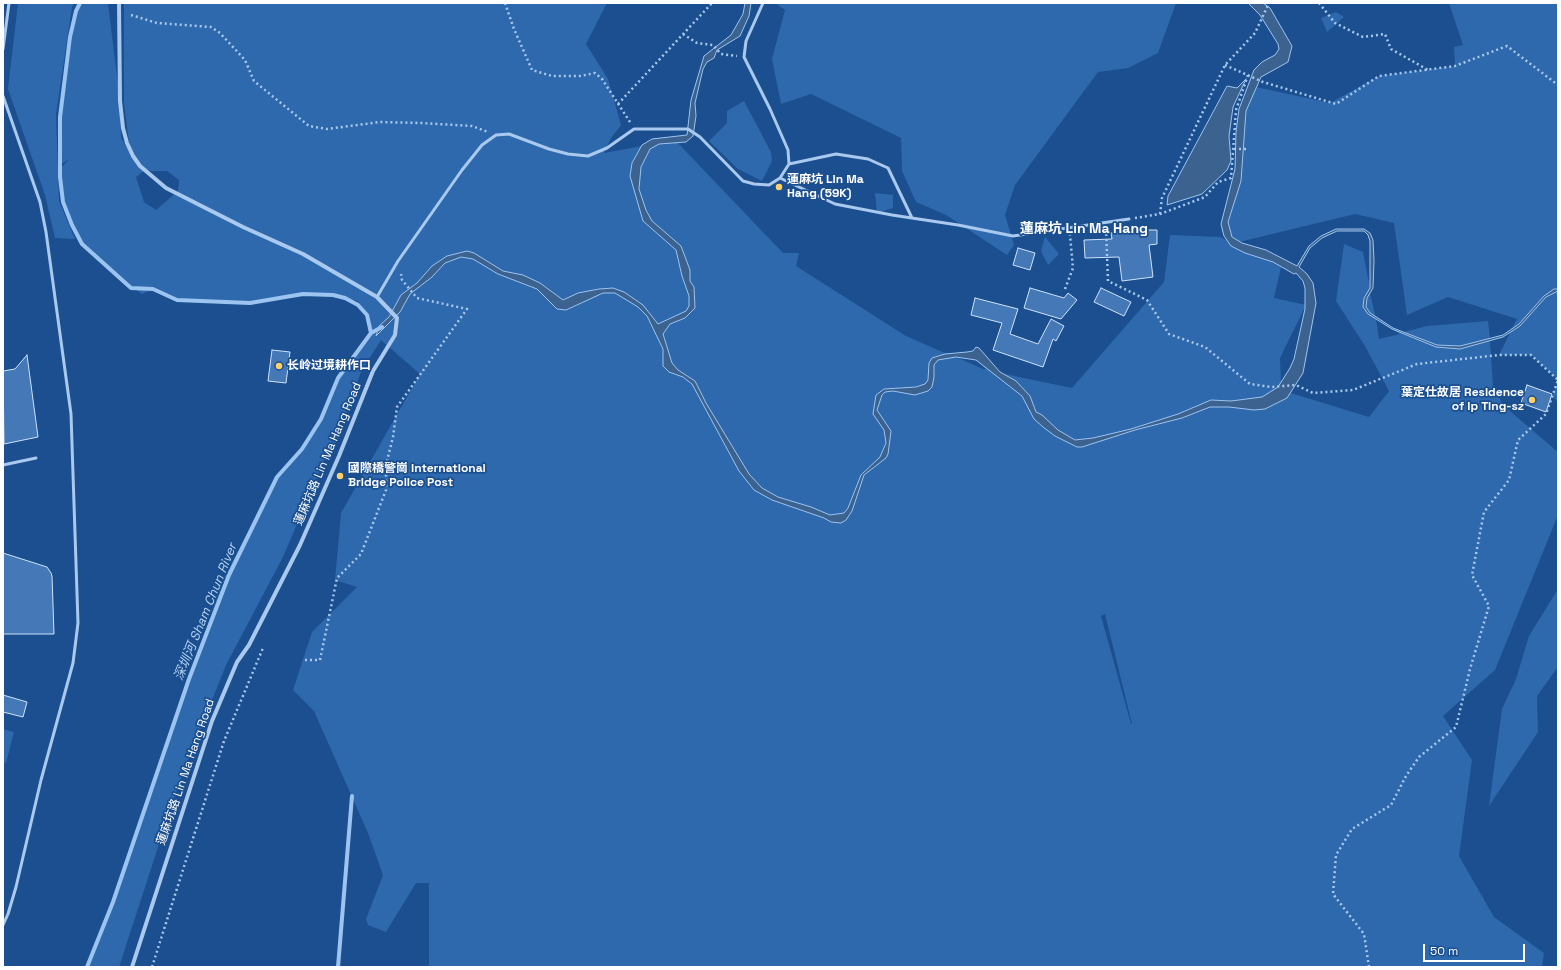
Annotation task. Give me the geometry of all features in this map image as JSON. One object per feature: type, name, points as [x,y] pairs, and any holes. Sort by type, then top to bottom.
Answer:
[{"type":"street","name":"蓮麻坑路 Lin Ma Hang Road","points":[[119,3],[120,101],[122,121],[127,143],[140,166],[166,188],[243,227],[303,254],[377,297],[397,318],[395,335],[373,371],[339,456],[300,545],[249,645],[237,662],[212,721],[132,967]]},
{"type":"lane","points":[[3,49],[9,3]]},
{"type":"lane","points":[[377,297],[398,261],[462,170],[482,145],[496,135],[509,134],[549,149],[568,154],[588,156],[607,148],[634,129],[688,129],[700,137],[743,181],[754,184],[768,185],[780,178],[789,164],[788,150],[770,108],[744,57],[746,41],[763,3]]},
{"type":"lane","points":[[3,96],[40,202],[46,232],[71,414],[78,623],[73,662],[41,780],[16,887],[3,925]]},
{"type":"lane","points":[[789,164],[836,154],[868,159],[888,168],[912,218]]},
{"type":"lane","points":[[780,178],[835,204],[1013,236],[1129,219]]},
{"type":"lane","points":[[3,465],[36,458]]},
{"type":"path","points":[[504,3],[515,33],[532,70],[552,76],[580,76],[595,73],[602,79],[634,129]]},
{"type":"path","points":[[618,104],[712,3]]},
{"type":"path","points":[[1319,3],[1335,23],[1363,37],[1385,34],[1391,49],[1428,70]]},
{"type":"path","points":[[1160,214],[1162,198],[1225,65],[1255,33],[1268,4]]},
{"type":"path","points":[[131,15],[157,23],[211,27],[220,33],[245,60],[254,81],[309,126],[327,129],[380,122],[421,123],[472,126],[496,135]]},
{"type":"path","points":[[683,34],[697,43],[713,45],[721,54],[744,57]]},
{"type":"path","points":[[1225,65],[1263,82],[1336,104],[1380,76],[1455,66],[1507,46],[1558,85]]},
{"type":"path","points":[[1129,219],[1160,214],[1205,197],[1218,182],[1226,181],[1230,178],[1234,149],[1236,110],[1248,75]]},
{"type":"path","points":[[1234,149],[1246,149]]},
{"type":"path","points":[[1106,222],[1108,281],[1147,300],[1169,334],[1205,347],[1250,384],[1271,387],[1296,385],[1313,393],[1353,390],[1417,364],[1499,355],[1531,355],[1558,380],[1546,414],[1518,440],[1509,480],[1484,512],[1472,575],[1489,606],[1470,669],[1456,727],[1418,758],[1406,776],[1391,805],[1352,829],[1336,855],[1333,894],[1364,934],[1369,967]]},
{"type":"path","points":[[1065,289],[1073,268],[1069,228]]},
{"type":"path","points":[[305,660],[320,660],[337,578],[361,554],[386,490],[386,465],[398,407],[466,309],[417,298],[402,280]]},
{"type":"path","points":[[152,967],[224,741],[263,648]]},
{"type":"shaded area","points":[[18,3],[74,3],[72,7],[56,114],[59,201],[75,239],[55,238],[45,195],[8,89]]},
{"type":"shaded area","points":[[81,3],[108,3],[120,101],[121,138],[130,151],[124,103],[124,3],[607,3],[586,44],[608,79],[621,125],[611,138],[604,153],[675,140],[783,253],[799,253],[796,266],[906,336],[947,354],[973,351],[976,347],[979,348],[1000,373],[1072,388],[1164,282],[1170,235],[1220,237],[1226,240],[1222,232],[1221,224],[1235,169],[1236,132],[1239,109],[1254,70],[1262,62],[1275,55],[1279,49],[1278,44],[1260,15],[1248,3],[1263,3],[1270,8],[1292,46],[1288,62],[1261,77],[1256,87],[1330,103],[1379,76],[1455,66],[1454,47],[1463,45],[1449,3],[1558,3],[1558,380],[1531,355],[1499,355],[1510,333],[1490,341],[1493,386],[1504,406],[1558,452],[1558,515],[1495,670],[1443,716],[1472,760],[1459,856],[1494,917],[1544,953],[1542,967],[429,967],[429,883],[416,883],[386,932],[368,925],[366,919],[383,875],[368,833],[314,711],[293,690],[312,632],[357,587],[335,580],[341,513],[420,374],[381,340],[361,372],[334,447],[328,451],[283,557],[226,665],[179,783],[119,967],[86,967],[124,872],[223,580],[277,477],[293,459],[319,421],[338,378],[373,332],[370,330],[367,315],[357,301],[340,296],[318,294],[292,296],[256,302],[227,302],[177,300],[153,289],[142,294],[126,283],[82,244],[63,202],[61,168],[69,159],[60,165],[60,120],[76,11]],"holes":[[[143,168],[151,171],[167,171],[179,180],[178,191],[156,210],[144,202],[136,177],[145,170]],[[1355,214],[1394,223],[1407,315],[1448,297],[1517,319],[1512,328],[1503,335],[1490,339],[1488,321],[1427,326],[1404,332],[1393,328],[1375,315],[1370,293],[1373,288],[1373,240],[1370,233],[1364,229],[1336,229],[1321,236],[1309,246],[1297,266],[1266,250],[1239,242]],[[1337,231],[1364,231],[1368,235],[1370,241],[1370,288],[1363,252],[1344,244],[1336,301],[1365,346],[1389,391],[1369,417],[1291,393],[1303,373],[1316,303],[1313,283],[1307,274],[1299,267],[1310,248],[1322,238]],[[1281,267],[1294,274],[1296,273],[1303,281],[1306,295],[1306,305],[1274,298]],[[1305,307],[1294,359],[1281,383],[1280,358]],[[1376,319],[1400,334],[1379,339]],[[956,357],[976,360],[986,369],[983,369]],[[1105,614],[1132,724],[1101,616]]]},
{"type":"shaded area","points":[[745,3],[751,3],[749,16],[740,36],[717,50],[714,58],[707,62],[703,69],[695,103],[696,116],[693,136],[686,142],[659,144],[650,149],[641,167],[639,189],[646,210],[652,221],[681,246],[690,270],[690,281],[694,287],[695,308],[685,318],[670,324],[663,334],[672,363],[678,370],[695,381],[706,403],[749,474],[762,488],[778,497],[811,507],[830,515],[844,513],[848,508],[861,475],[880,457],[886,443],[884,430],[873,414],[876,395],[884,389],[916,387],[925,384],[928,380],[929,363],[932,358],[945,354],[973,351],[976,347],[979,348],[1000,372],[1016,381],[1030,396],[1036,412],[1042,415],[1058,430],[1075,440],[1093,438],[1131,429],[1178,414],[1211,400],[1231,401],[1262,397],[1278,387],[1294,359],[1305,309],[1305,288],[1303,281],[1296,273],[1294,274],[1273,262],[1245,253],[1231,246],[1224,236],[1221,224],[1235,169],[1236,132],[1239,109],[1254,70],[1262,62],[1275,55],[1279,49],[1278,44],[1260,15],[1248,3],[1263,3],[1270,8],[1292,46],[1288,62],[1261,77],[1246,111],[1241,181],[1228,222],[1232,237],[1242,243],[1266,250],[1297,266],[1309,246],[1321,236],[1336,229],[1364,229],[1370,233],[1373,240],[1374,261],[1373,288],[1367,298],[1366,307],[1370,313],[1393,328],[1437,345],[1460,346],[1503,335],[1519,324],[1544,296],[1554,289],[1558,289],[1558,291],[1546,297],[1520,326],[1503,337],[1460,349],[1436,347],[1392,329],[1368,314],[1363,307],[1364,298],[1370,288],[1370,241],[1368,235],[1364,231],[1337,231],[1322,238],[1310,248],[1299,267],[1307,274],[1313,283],[1316,303],[1303,373],[1287,398],[1265,409],[1254,410],[1229,407],[1210,407],[1182,418],[1135,430],[1082,447],[1077,447],[1055,436],[1043,427],[1034,419],[1022,396],[976,360],[956,357],[938,360],[934,365],[932,387],[928,391],[915,395],[893,391],[885,392],[882,395],[877,410],[891,431],[888,454],[886,458],[864,475],[852,511],[846,520],[841,523],[831,522],[824,518],[772,500],[754,490],[739,471],[692,384],[683,377],[669,372],[663,366],[663,349],[647,316],[638,307],[615,293],[603,293],[566,310],[557,309],[537,289],[498,274],[473,259],[461,257],[445,263],[432,277],[410,294],[400,312],[376,336],[379,326],[389,317],[401,295],[417,283],[432,266],[447,256],[467,251],[474,253],[503,271],[523,275],[540,283],[563,300],[578,293],[613,288],[624,292],[643,305],[658,324],[686,311],[689,306],[689,296],[682,276],[676,250],[643,221],[630,176],[632,163],[642,145],[652,139],[687,135],[691,100],[704,56],[731,35],[743,14]]},
{"type":"shaded area","points":[[775,3],[1176,3],[1158,53],[1128,68],[1098,72],[1015,185],[1005,215],[1014,245],[1007,255],[946,215],[916,202],[902,171],[901,138],[811,94],[781,104],[772,59],[785,10]]},
{"type":"shaded area","points":[[1336,12],[1344,17],[1327,32],[1321,18]]},
{"type":"shaded area","points":[[1246,79],[1233,107],[1229,136],[1231,161],[1227,170],[1202,194],[1167,205],[1168,196],[1227,86],[1237,88]]},
{"type":"shaded area","points":[[744,101],[771,152],[772,161],[762,181],[738,169],[709,141],[727,123],[727,111]]},
{"type":"shaded area","points":[[875,193],[893,195],[893,208],[877,213]]},
{"type":"shaded area","points":[[1045,237],[1059,254],[1048,265],[1041,251]]},
{"type":"shaded area","points":[[1558,380],[1558,403],[1553,396]]},
{"type":"shaded area","points":[[1558,589],[1558,667],[1537,696],[1538,732],[1489,806],[1502,709],[1516,679],[1529,636]]},
{"type":"shaded area","points":[[3,729],[14,732],[6,763],[3,762]]},
{"type":"building","points":[[1136,230],[1157,230],[1157,244],[1149,245],[1153,277],[1122,281],[1119,257],[1085,258],[1084,240],[1112,239],[1111,233]]},
{"type":"building","points":[[1018,248],[1035,253],[1030,270],[1013,265]]},
{"type":"building","points":[[1030,288],[1064,298],[1068,293],[1077,300],[1061,319],[1024,308]]},
{"type":"building","points":[[1101,288],[1131,302],[1124,316],[1094,302]]},
{"type":"building","points":[[975,298],[1018,309],[1010,334],[1038,344],[1051,319],[1064,326],[1056,341],[1053,339],[1043,367],[993,350],[1002,323],[971,315]]},
{"type":"building","name":"长岭过境耕作口","points":[[272,350],[290,352],[286,383],[268,381]]},
{"type":"building","points":[[27,355],[38,437],[4,444],[3,371],[15,369]]},
{"type":"building","points":[[1527,385],[1552,394],[1546,412],[1521,403]]},
{"type":"building","points":[[3,553],[47,567],[51,573],[54,634],[3,634]]},
{"type":"building","points":[[3,695],[27,702],[23,717],[3,712]]},
{"type":"waterway","name":"深圳河 Sham Chun River","points":[[80,3],[76,11],[70,37],[60,117],[60,177],[63,202],[72,225],[82,244],[131,288],[153,289],[177,300],[250,303],[303,294],[333,295],[345,298],[358,305],[367,315],[371,333],[338,378],[321,419],[302,449],[277,477],[229,575],[189,679],[113,902],[87,967]]},
{"type":"waterway","points":[[371,333],[382,327]]},
{"type":"waterway","points":[[338,967],[352,796]]},
{"type":"place","name":"蓮麻坑 Lin Ma Hang (59K)","points":[[779,187]]},
{"type":"place","name":"长岭过境耕作口","points":[[279,366]]},
{"type":"place","name":"葉定仕故居 Residence of Ip Ting-sz","points":[[1532,400]]},
{"type":"place","name":"國際橋警崗 International Bridge Police Post","points":[[340,476]]},
{"type":"district","name":"蓮麻坑 Lin Ma Hang","points":[[1084,229]]}]
